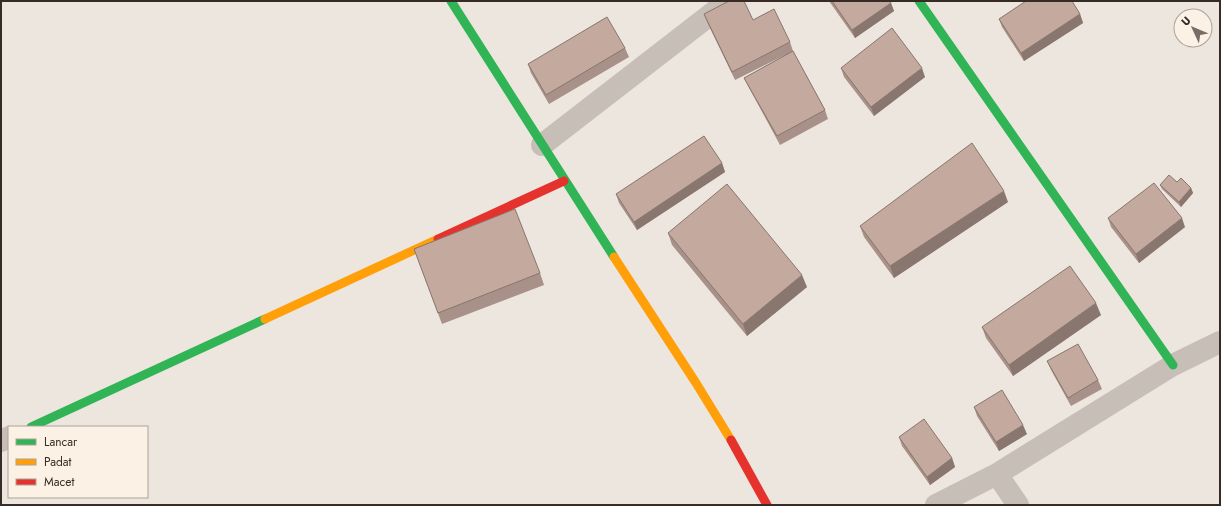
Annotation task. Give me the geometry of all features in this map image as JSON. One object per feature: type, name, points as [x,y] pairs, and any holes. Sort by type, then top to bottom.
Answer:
[{"type":"street","points":[[451,1],[564,181],[702,393],[755,480],[767,505]]},
{"type":"street","points":[[542,145],[728,1]]},
{"type":"street","points":[[919,1],[1174,365]]},
{"type":"street","points":[[33,426],[564,181]]},
{"type":"street","points":[[936,505],[997,474],[1174,365],[1220,342]]},
{"type":"street","points":[[997,474],[1018,505]]},
{"type":"building","points":[[729,1],[744,1],[753,20],[774,9],[790,42],[732,72],[704,14]]},
{"type":"building","points":[[832,1],[890,1],[891,3],[852,30]]},
{"type":"building","points":[[1026,1],[1072,1],[1080,14],[1021,53],[999,19]]},
{"type":"building","points":[[607,17],[625,48],[546,95],[528,64]]},
{"type":"building","points":[[892,28],[922,68],[871,107],[841,68]]},
{"type":"building","points":[[793,51],[825,110],[777,136],[744,78]]},
{"type":"building","points":[[704,136],[722,163],[634,222],[616,194]]},
{"type":"building","points":[[972,143],[1004,191],[890,266],[860,226]]},
{"type":"building","points":[[1169,175],[1177,182],[1181,178],[1191,188],[1179,202],[1160,185]]},
{"type":"building","points":[[1154,183],[1182,218],[1136,254],[1108,218]]},
{"type":"building","points":[[727,184],[802,275],[743,324],[668,233]]},
{"type":"building","points":[[515,209],[540,273],[438,313],[414,249]]},
{"type":"building","points":[[1070,266],[1096,303],[1009,365],[982,327]]},
{"type":"building","points":[[1078,344],[1098,380],[1068,398],[1047,361]]},
{"type":"building","points":[[1002,390],[1023,425],[996,442],[974,407]]},
{"type":"building","points":[[924,419],[952,458],[927,477],[899,437]]},
{"type":"traffic: fast","points":[[451,1],[614,257]]},
{"type":"traffic: fast","points":[[919,1],[1173,365]]},
{"type":"traffic: fast","points":[[33,426],[265,319]]},
{"type":"traffic: slow","points":[[265,319],[438,239]]},
{"type":"traffic: slow","points":[[614,257],[696,383],[731,440]]},
{"type":"traffic: jam","points":[[438,239],[564,181]]},
{"type":"traffic: jam","points":[[731,440],[767,505]]}]
